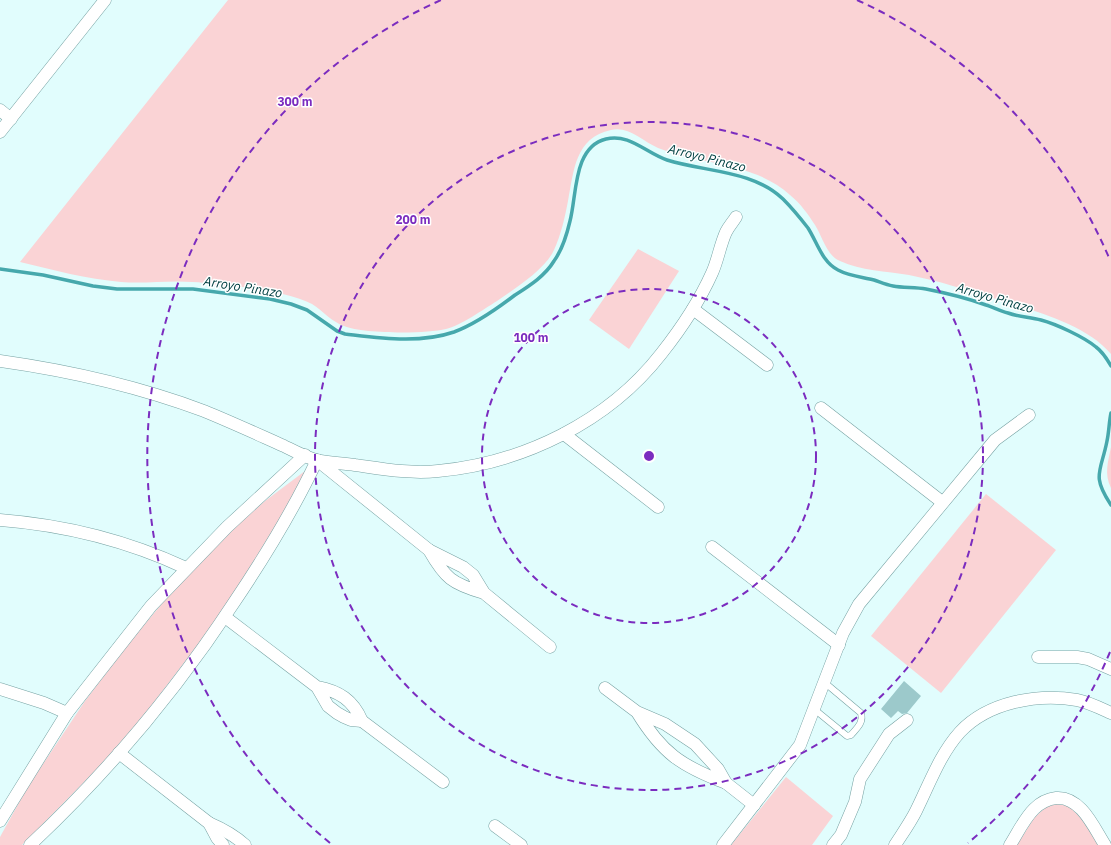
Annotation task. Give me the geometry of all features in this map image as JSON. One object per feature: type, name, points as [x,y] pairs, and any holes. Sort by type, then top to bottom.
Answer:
[{"type":"street","points":[[0,132],[105,0]]},
{"type":"street","points":[[0,110],[11,119]]},
{"type":"street","points":[[0,821],[67,713],[151,606],[186,568],[252,503],[311,458],[391,471],[437,472],[509,457],[538,446],[580,425],[628,391],[661,354],[693,309],[712,273],[726,232],[736,217]]},
{"type":"street","points":[[693,309],[767,365]]},
{"type":"street","points":[[0,360],[57,369],[132,387],[224,419],[311,458],[429,550],[463,567],[473,575],[484,593],[550,647]]},
{"type":"street","points":[[821,408],[942,502]]},
{"type":"street","points":[[723,845],[800,745],[838,644],[859,604],[942,502],[995,440],[1029,415]]},
{"type":"street","points":[[564,434],[658,507]]},
{"type":"street","points":[[30,845],[68,808],[119,753],[189,667],[225,617],[275,539],[296,503],[311,458]]},
{"type":"street","points":[[0,520],[42,524],[87,534],[153,553],[186,568]]},
{"type":"street","points":[[712,546],[838,644]]},
{"type":"street","points":[[429,550],[443,573],[449,579],[464,587],[484,593]]},
{"type":"street","points":[[225,617],[317,687],[328,706],[337,713],[351,720],[362,721]]},
{"type":"street","points":[[1038,657],[1077,657],[1088,659],[1111,669]]},
{"type":"street","points":[[317,687],[330,689],[349,701],[362,721],[443,782]]},
{"type":"street","points":[[0,688],[44,703],[67,713]]},
{"type":"street","points":[[605,688],[637,712],[665,724],[695,744],[718,769],[726,783]]},
{"type":"street","points":[[895,845],[915,814],[946,752],[961,731],[978,718],[992,710],[1021,700],[1051,698],[1078,701],[1111,713]]},
{"type":"street","points":[[637,712],[661,746],[676,759],[692,769],[726,783],[754,805]]},
{"type":"street","points":[[834,845],[841,835],[855,802],[860,779],[889,734],[906,720]]},
{"type":"street","points":[[119,753],[209,824],[225,830],[245,845]]},
{"type":"street","points":[[1010,845],[1033,810],[1045,801],[1061,798],[1078,806],[1105,845]]},
{"type":"street","points":[[209,824],[223,845]]},
{"type":"street","points":[[495,826],[521,845]]},
{"type":"lane","points":[[814,709],[847,736],[851,735],[862,722],[863,717],[861,713],[824,682]]},
{"type":"shaded area","points":[[228,0],[1111,0],[1111,354],[1088,334],[1042,313],[931,280],[909,275],[865,269],[840,261],[828,250],[815,225],[804,209],[794,198],[776,184],[744,170],[675,154],[658,148],[630,132],[618,129],[599,134],[590,140],[578,157],[559,238],[554,250],[544,265],[520,285],[497,301],[465,321],[446,329],[424,332],[365,331],[344,326],[312,304],[279,293],[199,282],[108,281],[20,262]]},
{"type":"shaded area","points":[[638,249],[679,271],[629,349],[589,320]]},
{"type":"shaded area","points":[[1111,447],[1111,488],[1107,473]]},
{"type":"shaded area","points":[[305,471],[284,512],[223,611],[142,718],[100,766],[22,845],[0,845],[0,837],[27,788],[85,701],[128,644],[181,581],[225,536],[265,501]]},
{"type":"shaded area","points":[[986,494],[1056,550],[941,693],[871,636]]},
{"type":"shaded area","points":[[786,777],[833,816],[812,845],[731,845]]},
{"type":"shaded area","points":[[1056,804],[1069,806],[1081,818],[1099,845],[1017,845],[1034,818],[1046,807]]},
{"type":"building","points":[[904,681],[921,696],[907,713],[902,714],[898,711],[891,718],[881,709]]},
{"type":"waterway","name":"Arroyo Pinazo","points":[[0,269],[43,275],[93,286],[117,289],[193,289],[270,299],[307,310],[337,331],[345,334],[400,339],[441,336],[461,329],[485,316],[531,284],[546,271],[557,257],[566,236],[578,173],[587,152],[595,144],[606,139],[614,138],[630,141],[667,160],[743,177],[758,182],[771,189],[786,202],[808,228],[820,251],[828,262],[842,272],[874,280],[890,286],[922,288],[949,294],[979,302],[1012,314],[1047,322],[1070,331],[1091,343],[1103,353],[1111,366]]},
{"type":"waterway","name":"Arroyo Pinazo","points":[[1111,413],[1107,441],[1099,473],[1101,487],[1111,505]]}]
